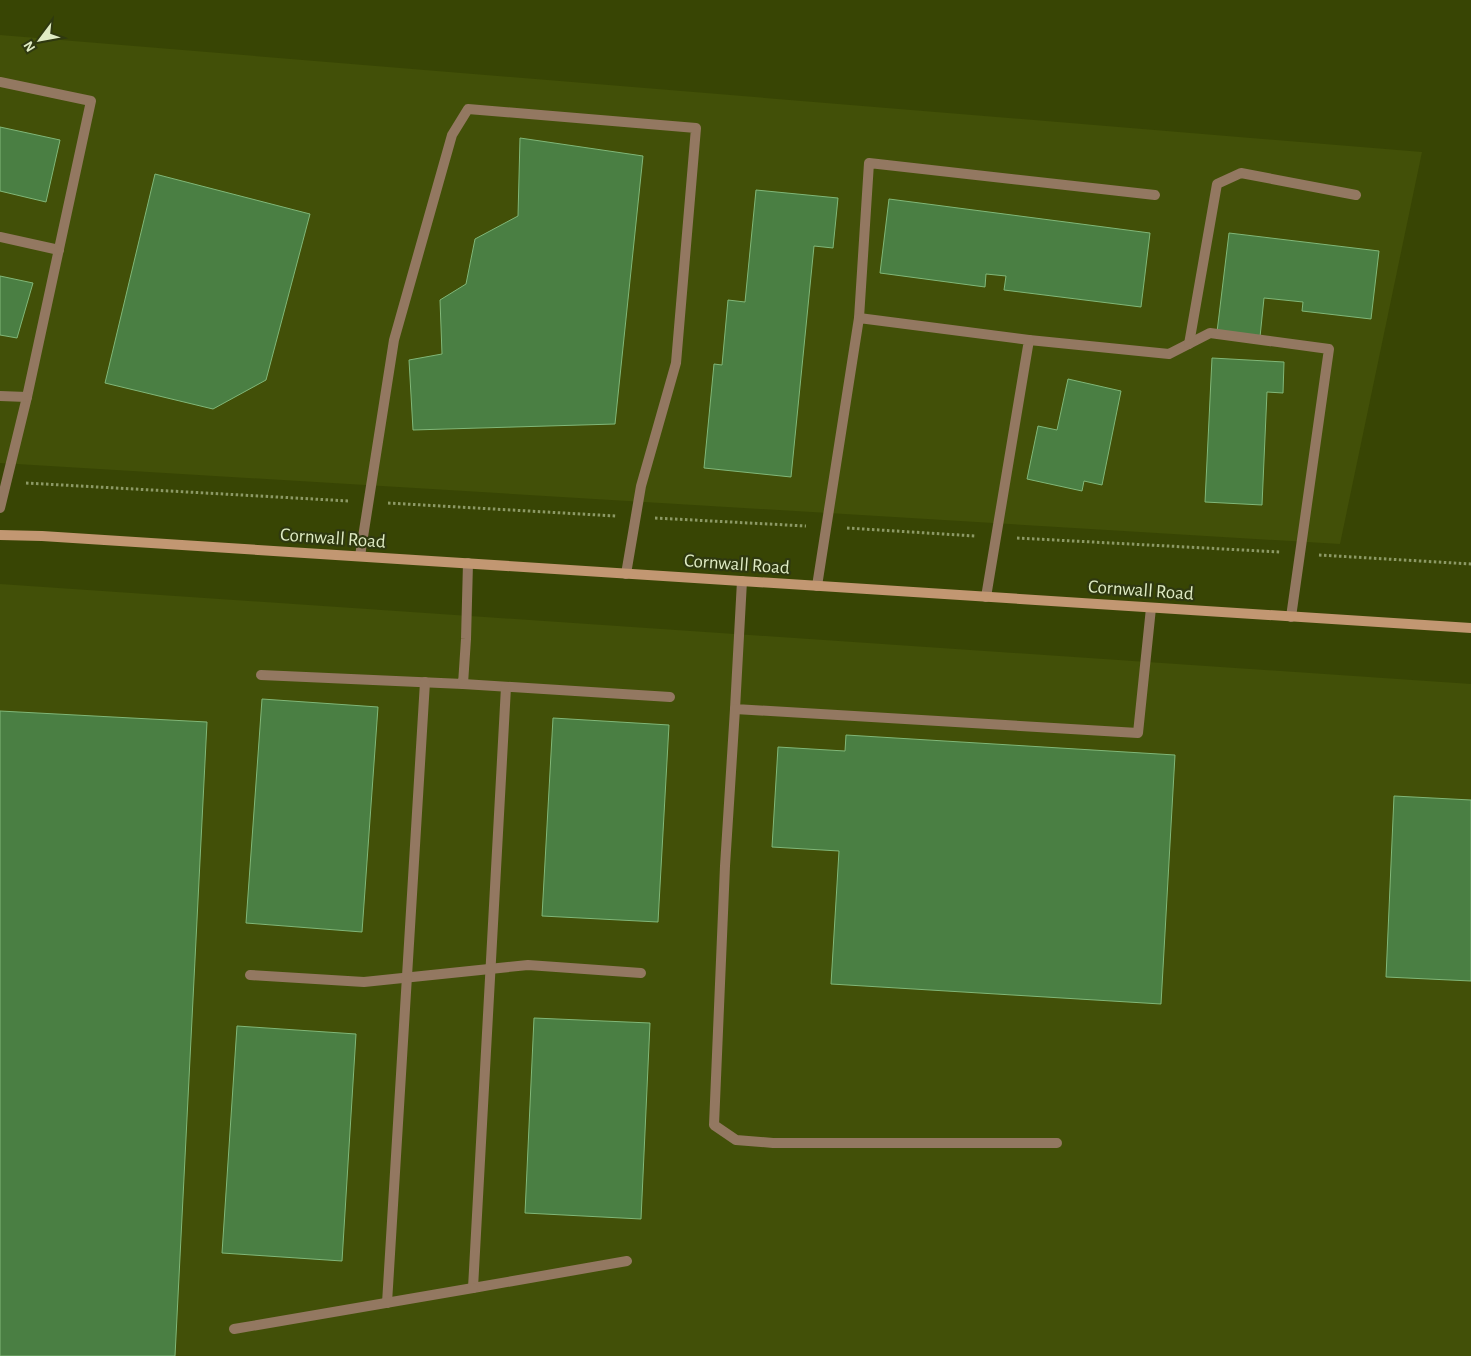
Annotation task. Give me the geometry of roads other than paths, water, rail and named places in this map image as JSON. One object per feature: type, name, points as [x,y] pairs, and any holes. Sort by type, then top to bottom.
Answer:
[{"type":"main road","name":"Cornwall Road","points":[[0,535],[52,536],[1471,628]]},
{"type":"lane","points":[[0,82],[91,101],[27,397],[0,508]]},
{"type":"lane","points":[[360,556],[394,340],[452,135],[468,109],[696,128],[676,363],[641,486],[626,574]]},
{"type":"lane","points":[[817,586],[859,318],[869,163],[1155,195]]},
{"type":"lane","points":[[1189,344],[1217,184],[1241,173],[1356,195]]},
{"type":"lane","points":[[0,237],[59,250]]},
{"type":"lane","points":[[859,318],[1029,340],[1169,354],[1210,333],[1329,349],[1291,617]]},
{"type":"lane","points":[[986,597],[1029,340]]},
{"type":"lane","points":[[0,396],[27,397]]},
{"type":"lane","points":[[463,684],[468,563]]},
{"type":"lane","points":[[742,581],[725,858],[714,1125],[736,1140],[773,1143],[1057,1143]]},
{"type":"lane","points":[[735,709],[1138,733],[1151,608]]},
{"type":"lane","points":[[261,675],[506,686],[670,697]]},
{"type":"lane","points":[[387,1303],[425,682]]},
{"type":"lane","points":[[473,1288],[506,686]]},
{"type":"lane","points":[[250,975],[364,982],[528,964],[641,972]]},
{"type":"lane","points":[[234,1329],[627,1261]]}]
